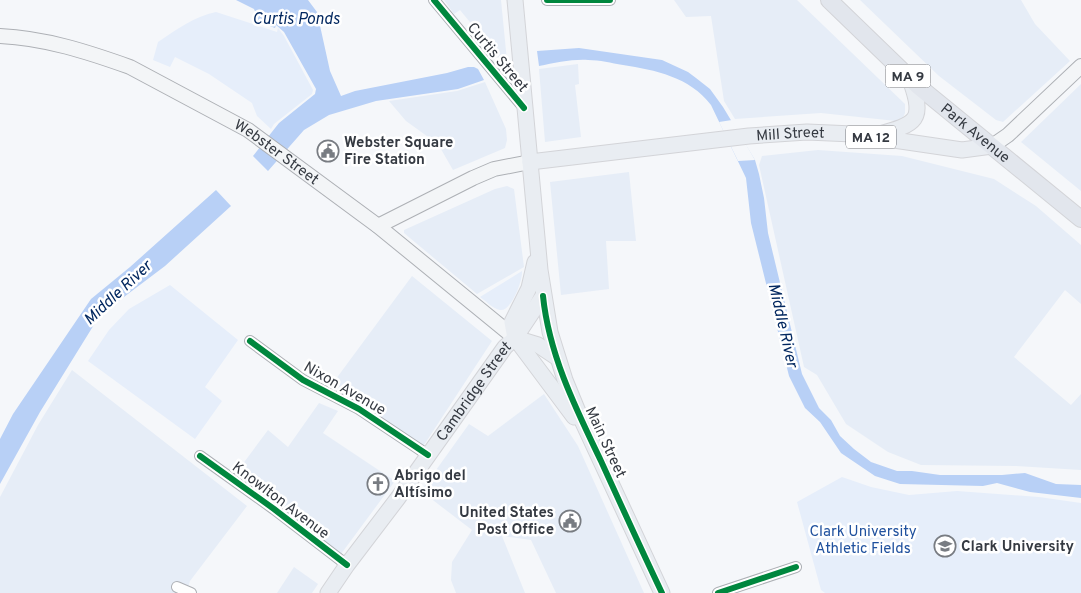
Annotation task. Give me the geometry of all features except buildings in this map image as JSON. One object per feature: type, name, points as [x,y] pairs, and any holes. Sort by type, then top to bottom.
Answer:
[{"type":"highway","name":"Park Avenue","points":[[830,0],[909,77],[1081,219]]},
{"type":"main road","name":"Main Street","points":[[515,0],[524,108],[546,317],[556,356],[565,380],[662,593]]},
{"type":"main road","name":"Webster Street","points":[[0,36],[50,42],[110,59],[130,67],[248,130],[378,226],[515,338],[591,440]]},
{"type":"main road","points":[[992,146],[1008,134],[1081,66]]},
{"type":"main road","points":[[869,136],[905,127],[915,118],[917,107],[916,94],[909,77]]},
{"type":"main road","name":"Mill Street","points":[[530,162],[749,136],[815,132],[869,136],[962,150],[992,146]]},
{"type":"main road","name":"MA 12","points":[[378,226],[473,178],[494,170],[530,162]]},
{"type":"main road","name":"Cambridge Street","points":[[515,338],[512,322],[529,288],[538,251]]},
{"type":"main road","name":"Cambridge Street","points":[[328,593],[505,347],[515,338],[543,296]]},
{"type":"main road","name":"Webster Street","points":[[515,338],[538,345],[556,356]]},
{"type":"street","name":"Curtis Street","points":[[434,0],[524,108]]},
{"type":"street","points":[[547,0],[610,0]]},
{"type":"street","name":"Nixon Avenue","points":[[250,341],[303,380],[359,409],[428,455]]},
{"type":"street","name":"Knowlton Avenue","points":[[200,456],[274,509],[347,565]]},
{"type":"street","points":[[718,593],[796,567]]},
{"type":"street","points":[[177,587],[191,593]]},
{"type":"shaded area","points":[[444,0],[501,0],[507,61],[501,60],[460,10],[454,14]]},
{"type":"shaded area","points":[[674,0],[797,0],[905,104],[903,118],[896,121],[821,113],[735,119],[724,101],[711,16],[686,17]]},
{"type":"shaded area","points":[[860,0],[1021,0],[1035,24],[1070,61],[1003,122],[996,120],[939,76]]},
{"type":"shaded area","points":[[578,64],[579,84],[575,85],[581,137],[545,142],[539,69]]},
{"type":"shaded area","points":[[485,82],[506,129],[507,140],[505,148],[453,170],[438,144],[406,121],[389,101],[457,91]]},
{"type":"shaded area","points":[[1081,84],[1081,191],[1021,142]]},
{"type":"shaded area","points":[[818,150],[902,156],[994,179],[1036,206],[1081,245],[1081,304],[1065,290],[1014,357],[1071,405],[1081,394],[1081,470],[1016,466],[921,465],[888,452],[846,424],[817,375],[804,367],[759,165],[762,156]]},
{"type":"shaded area","points":[[629,172],[636,241],[606,241],[609,289],[561,295],[550,182]]},
{"type":"shaded area","points":[[507,186],[514,189],[524,267],[477,294],[404,233],[404,230],[495,189]]},
{"type":"shaded area","points":[[412,276],[492,341],[422,448],[370,409],[330,387]]},
{"type":"shaded area","points":[[72,370],[247,506],[190,581],[186,593],[0,593],[0,497],[38,425]]},
{"type":"shaded area","points":[[544,394],[578,446],[644,593],[556,593],[531,540],[502,536],[525,593],[456,593],[451,580],[452,562],[472,530],[421,491],[469,424],[488,436]]},
{"type":"shaded area","points":[[319,403],[338,411],[323,433],[395,481],[341,554],[236,473],[268,430],[288,447]]},
{"type":"shaded area","points":[[294,567],[318,584],[312,593],[277,593]]},
{"type":"green space","points":[[216,12],[277,32],[278,28],[313,90],[312,94],[274,124],[271,129],[257,116],[252,103],[209,74],[175,57],[170,67],[153,60],[158,42],[193,20]]},
{"type":"green space","points":[[522,271],[516,295],[504,309],[495,308],[480,297]]},
{"type":"green space","points":[[170,285],[238,340],[205,387],[222,401],[195,439],[88,361],[109,330],[129,309]]},
{"type":"green space","name":"Clark University Athletic Fields","points":[[842,477],[871,487],[909,495],[957,491],[1039,497],[1081,503],[1081,593],[825,593],[821,590],[797,502]]},
{"type":"water","name":"Curtis Ponds","points":[[236,0],[308,0],[317,12],[330,71],[341,96],[355,91],[447,73],[468,67],[478,69],[484,80],[458,89],[376,101],[329,115],[304,130],[268,171],[253,156],[279,123],[315,94],[316,89],[284,32],[276,25],[275,28],[256,21],[257,16],[254,9]]},
{"type":"water","name":"Middle River","points":[[579,48],[662,60],[688,72],[696,78],[710,89],[723,107],[755,160],[764,198],[768,233],[802,374],[819,408],[831,420],[840,436],[854,449],[871,462],[897,471],[940,475],[1025,473],[1056,484],[1081,485],[1081,498],[1030,492],[997,483],[983,486],[900,484],[875,476],[841,453],[820,422],[805,408],[789,376],[751,223],[746,178],[711,105],[703,95],[682,81],[647,69],[592,60],[539,66],[537,51]]},
{"type":"water","name":"Middle River","points":[[216,190],[231,206],[165,266],[100,315],[40,412],[0,484],[0,439],[13,414],[91,299],[130,267]]},
{"type":"pier","points":[[732,120],[755,160],[738,161],[719,122]]},
{"type":"cycle path","points":[[434,0],[524,108]]},
{"type":"cycle path","points":[[547,0],[610,0]]},
{"type":"cycle path","points":[[543,296],[551,339],[565,381],[582,422],[662,593]]},
{"type":"cycle path","points":[[250,341],[303,380],[359,409],[428,455]]},
{"type":"cycle path","points":[[200,456],[274,509],[347,565]]},
{"type":"cycle path","points":[[718,593],[796,567]]},
{"type":"place","name":"Webster Square Fire Station","points":[[328,151]]},
{"type":"place","name":"Abrigo del Altísimo","points":[[378,484]]},
{"type":"place","name":"United States Post Office","points":[[570,521]]},
{"type":"place","name":"Clark University","points":[[945,546]]}]
